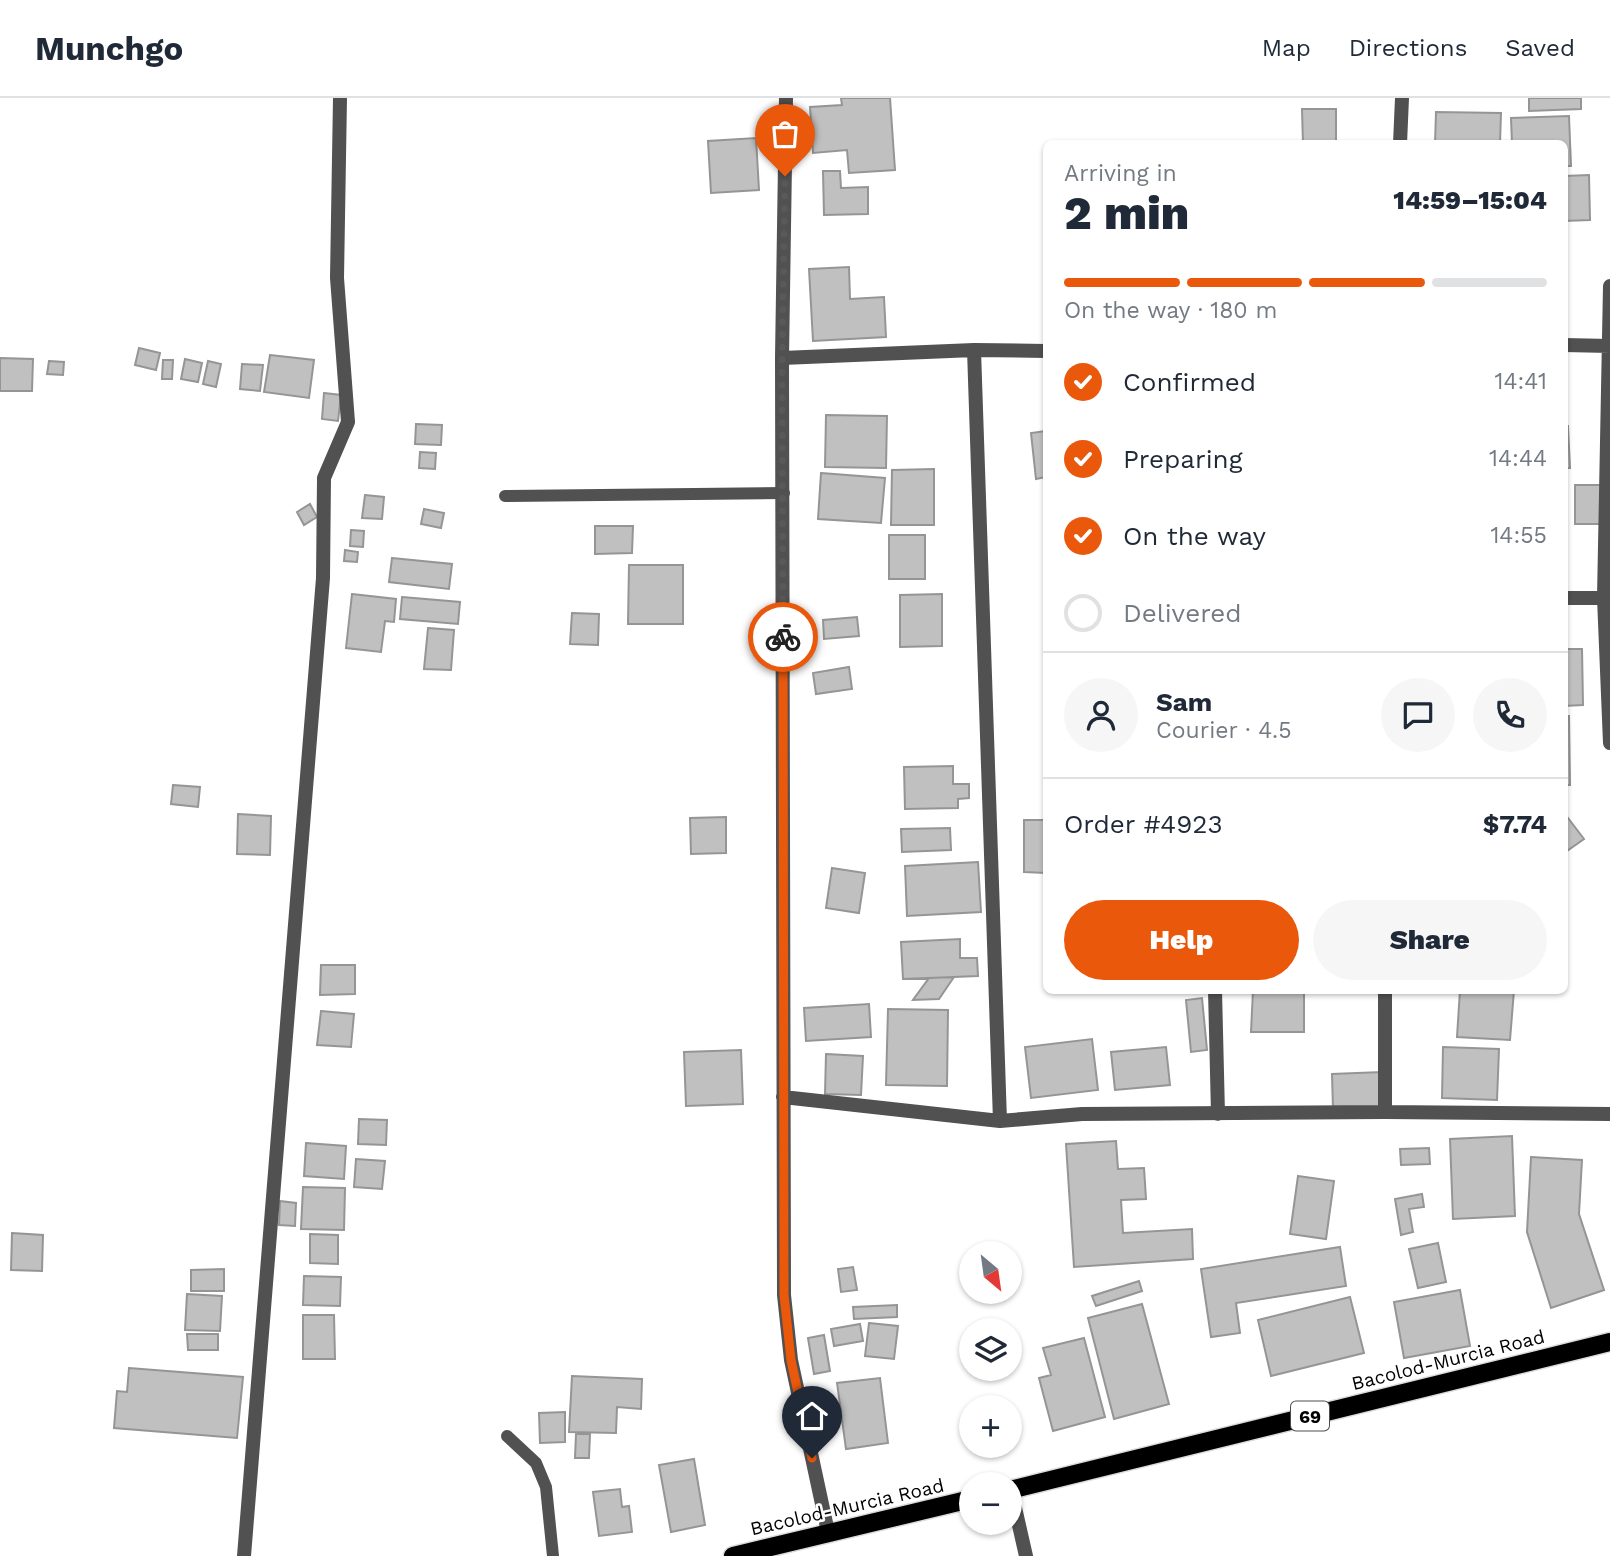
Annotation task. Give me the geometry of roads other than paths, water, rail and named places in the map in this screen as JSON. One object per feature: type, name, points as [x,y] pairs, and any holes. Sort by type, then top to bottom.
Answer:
[{"type":"main road","name":"Bacolod-Murcia Road","points":[[1022,1487],[1610,1342]]},
{"type":"main road","name":"Bacolod-Murcia Road","points":[[733,1556],[828,1531],[959,1502]]},
{"type":"street","points":[[244,1556],[323,578],[324,478],[348,422],[337,278],[340,98]]},
{"type":"street","points":[[786,98],[782,358],[784,1295],[791,1360],[828,1531]]},
{"type":"street","points":[[1400,140],[1402,98]]},
{"type":"street","points":[[1610,286],[1604,598],[1610,743]]},
{"type":"street","points":[[1568,345],[1609,346]]},
{"type":"street","points":[[782,358],[974,350],[1043,351]]},
{"type":"street","points":[[974,350],[1000,1121]]},
{"type":"street","points":[[1568,598],[1604,598]]},
{"type":"street","points":[[1215,994],[1218,1114]]},
{"type":"street","points":[[1385,994],[1385,1112]]},
{"type":"street","points":[[783,1097],[1000,1121],[1082,1114],[1610,1114]]},
{"type":"street","points":[[1021,1535],[1026,1556]]},
{"type":"lane","points":[[505,496],[784,493]]},
{"type":"lane","points":[[507,1436],[536,1462],[546,1488],[553,1556]]}]
